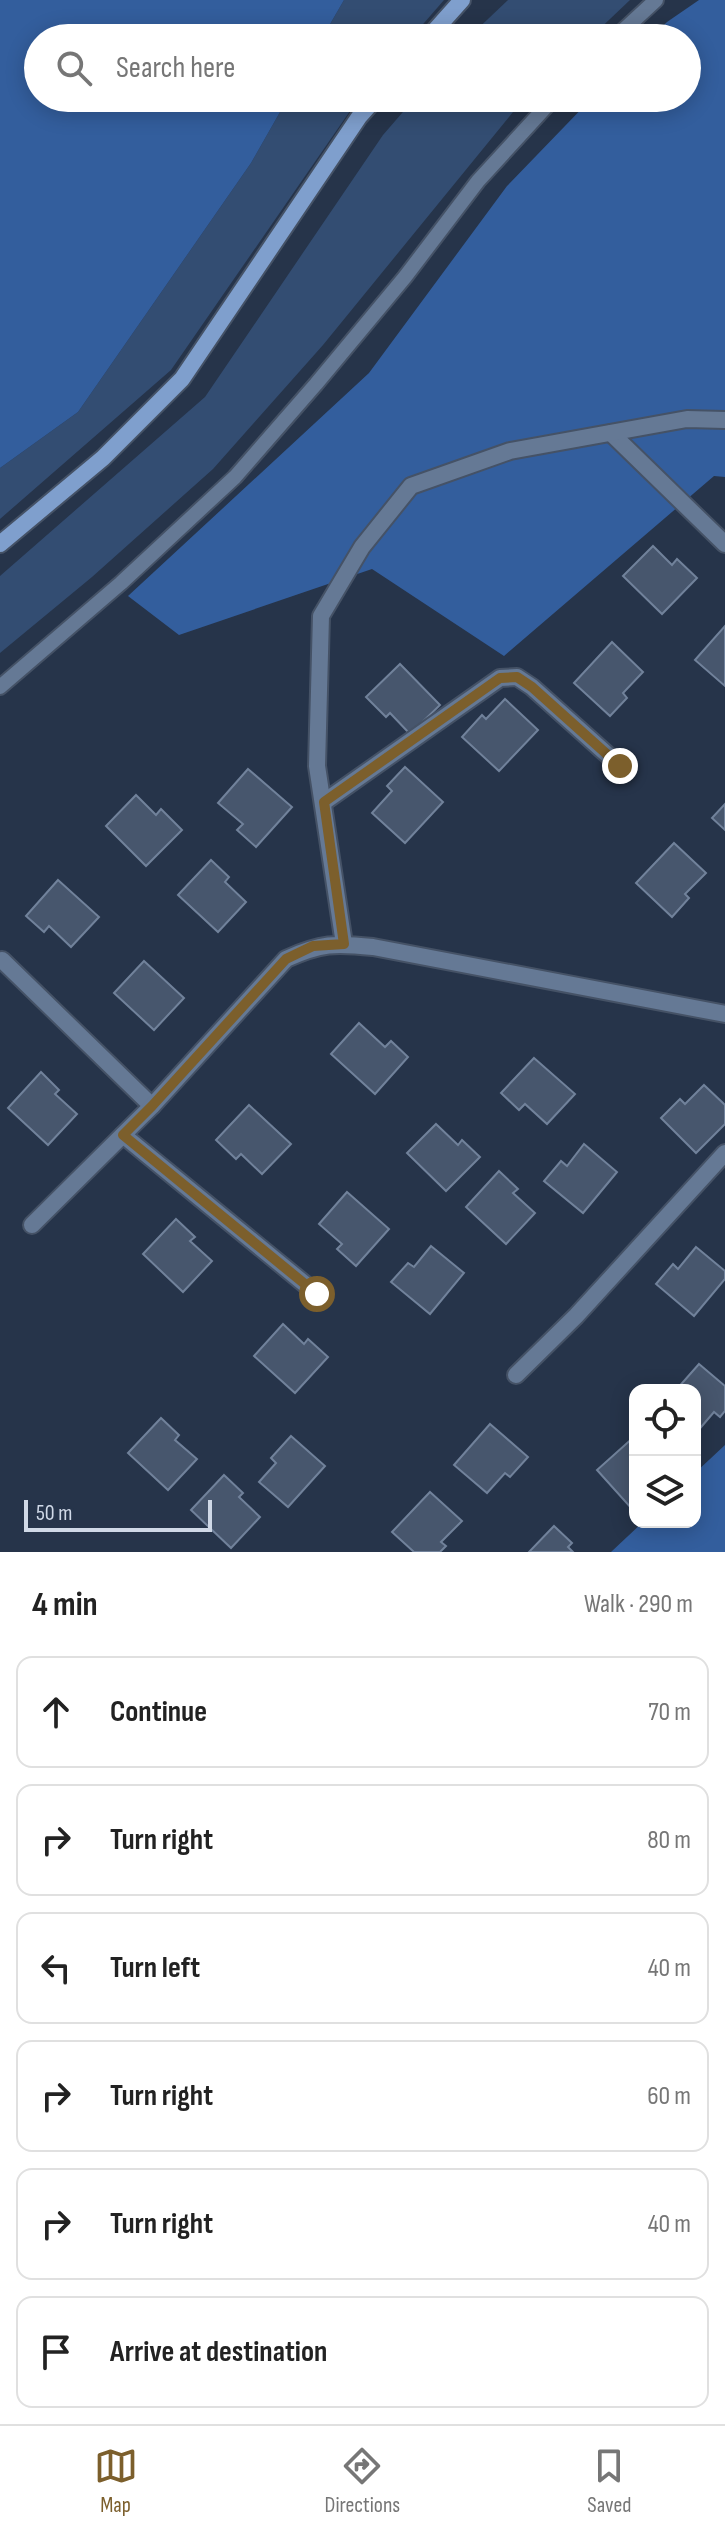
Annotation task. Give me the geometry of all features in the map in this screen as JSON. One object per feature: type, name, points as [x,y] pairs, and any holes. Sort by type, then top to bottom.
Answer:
[{"type":"street","points":[[441,24],[462,0]]},
{"type":"street","points":[[0,544],[103,458],[182,379],[363,112]]},
{"type":"street","points":[[344,944],[317,766],[321,616],[362,547],[411,486],[510,451],[687,419],[725,420]]},
{"type":"street","points":[[611,433],[725,544]]},
{"type":"street","points":[[324,802],[500,678],[517,677],[532,687],[620,766]]},
{"type":"street","points":[[32,1225],[152,1106],[286,959],[313,946],[344,944],[388,949],[725,1014]]},
{"type":"street","points":[[2,960],[152,1106]]},
{"type":"street","points":[[123,1135],[317,1294]]},
{"type":"street","points":[[516,1375],[576,1316],[725,1153]]},
{"type":"lane","points":[[630,24],[656,0]]},
{"type":"lane","points":[[0,687],[121,583],[235,477],[396,289],[478,181],[541,112]]},
{"type":"shaded area","points":[[0,0],[344,0],[330,24],[24,24],[24,112],[280,112],[251,163],[78,412],[0,468]]},
{"type":"shaded area","points":[[344,0],[444,0],[423,24],[330,24]]},
{"type":"shaded area","points":[[508,0],[630,0],[605,24],[483,24]]},
{"type":"shaded area","points":[[699,0],[725,0],[725,477],[714,476],[504,656],[372,569],[179,635],[128,596],[369,373],[507,186],[578,112],[701,112],[701,24],[665,24]]},
{"type":"shaded area","points":[[280,112],[349,112],[171,370],[0,519],[0,468],[78,412],[251,163]]},
{"type":"shaded area","points":[[403,112],[513,112],[323,345],[213,469],[92,577],[0,653],[0,576],[205,397],[383,135]]},
{"type":"shaded area","points":[[725,1445],[725,1552],[611,1552],[637,1528],[701,1528],[701,1467]]},
{"type":"building","points":[[653,546],[672,565],[677,559],[697,578],[662,614],[623,576]]},
{"type":"building","points":[[725,626],[725,686],[695,660]]},
{"type":"building","points":[[612,642],[643,672],[623,693],[627,698],[610,716],[574,683]]},
{"type":"building","points":[[400,664],[440,705],[410,734],[390,713],[386,717],[366,697]]},
{"type":"building","points":[[505,699],[538,730],[499,771],[462,737],[482,715],[486,719]]},
{"type":"building","points":[[405,767],[443,802],[405,843],[372,813],[392,791],[387,786]]},
{"type":"building","points":[[248,769],[292,807],[256,847],[237,830],[243,824],[218,803]]},
{"type":"building","points":[[136,795],[156,815],[161,809],[182,830],[146,866],[106,826]]},
{"type":"building","points":[[725,804],[725,830],[712,818]]},
{"type":"building","points":[[674,843],[706,873],[685,894],[689,898],[672,917],[636,883]]},
{"type":"building","points":[[211,860],[229,877],[225,882],[246,902],[218,932],[178,895]]},
{"type":"building","points":[[58,880],[99,917],[71,947],[49,926],[44,932],[26,916]]},
{"type":"building","points":[[144,961],[184,998],[154,1030],[114,993]]},
{"type":"building","points":[[359,1023],[385,1047],[391,1041],[408,1057],[375,1094],[331,1054]]},
{"type":"building","points":[[534,1058],[575,1094],[547,1124],[525,1104],[519,1110],[501,1093]]},
{"type":"building","points":[[41,1072],[59,1090],[55,1094],[77,1114],[48,1145],[8,1108]]},
{"type":"building","points":[[704,1085],[725,1105],[725,1124],[696,1153],[661,1118],[680,1099],[685,1104]]},
{"type":"building","points":[[249,1105],[291,1144],[262,1174],[241,1154],[236,1159],[216,1140]]},
{"type":"building","points":[[436,1124],[458,1145],[462,1140],[480,1157],[446,1191],[407,1153]]},
{"type":"building","points":[[584,1144],[617,1172],[583,1213],[544,1181],[561,1161],[567,1166]]},
{"type":"building","points":[[499,1171],[518,1189],[513,1193],[535,1213],[506,1244],[466,1207]]},
{"type":"building","points":[[347,1192],[389,1229],[356,1266],[337,1249],[342,1244],[319,1224]]},
{"type":"building","points":[[176,1219],[195,1237],[190,1241],[212,1261],[183,1292],[143,1254]]},
{"type":"building","points":[[431,1246],[464,1273],[430,1314],[391,1282],[408,1263],[414,1267]]},
{"type":"building","points":[[696,1247],[725,1271],[725,1279],[694,1316],[656,1284],[673,1264],[678,1269]]},
{"type":"building","points":[[283,1324],[304,1344],[308,1339],[328,1357],[295,1393],[254,1356]]},
{"type":"building","points":[[699,1364],[725,1386],[725,1411],[720,1417],[714,1412],[701,1427],[701,1384],[681,1384]]},
{"type":"building","points":[[161,1418],[179,1435],[175,1440],[197,1459],[168,1490],[128,1453]]},
{"type":"building","points":[[490,1424],[528,1457],[510,1477],[505,1473],[487,1493],[454,1465]]},
{"type":"building","points":[[291,1436],[325,1466],[288,1507],[259,1482],[276,1463],[271,1458]]},
{"type":"building","points":[[629,1441],[629,1506],[597,1470]]},
{"type":"building","points":[[224,1475],[243,1493],[239,1497],[260,1517],[231,1548],[191,1510]]},
{"type":"building","points":[[430,1492],[462,1521],[441,1542],[446,1546],[440,1552],[414,1552],[392,1532]]},
{"type":"building","points":[[554,1526],[572,1543],[568,1547],[573,1552],[529,1552]]},
{"type":"route","points":[[317,1294],[123,1135],[286,959],[313,946],[344,944],[324,802],[500,678],[517,677],[532,687],[620,766]]}]
